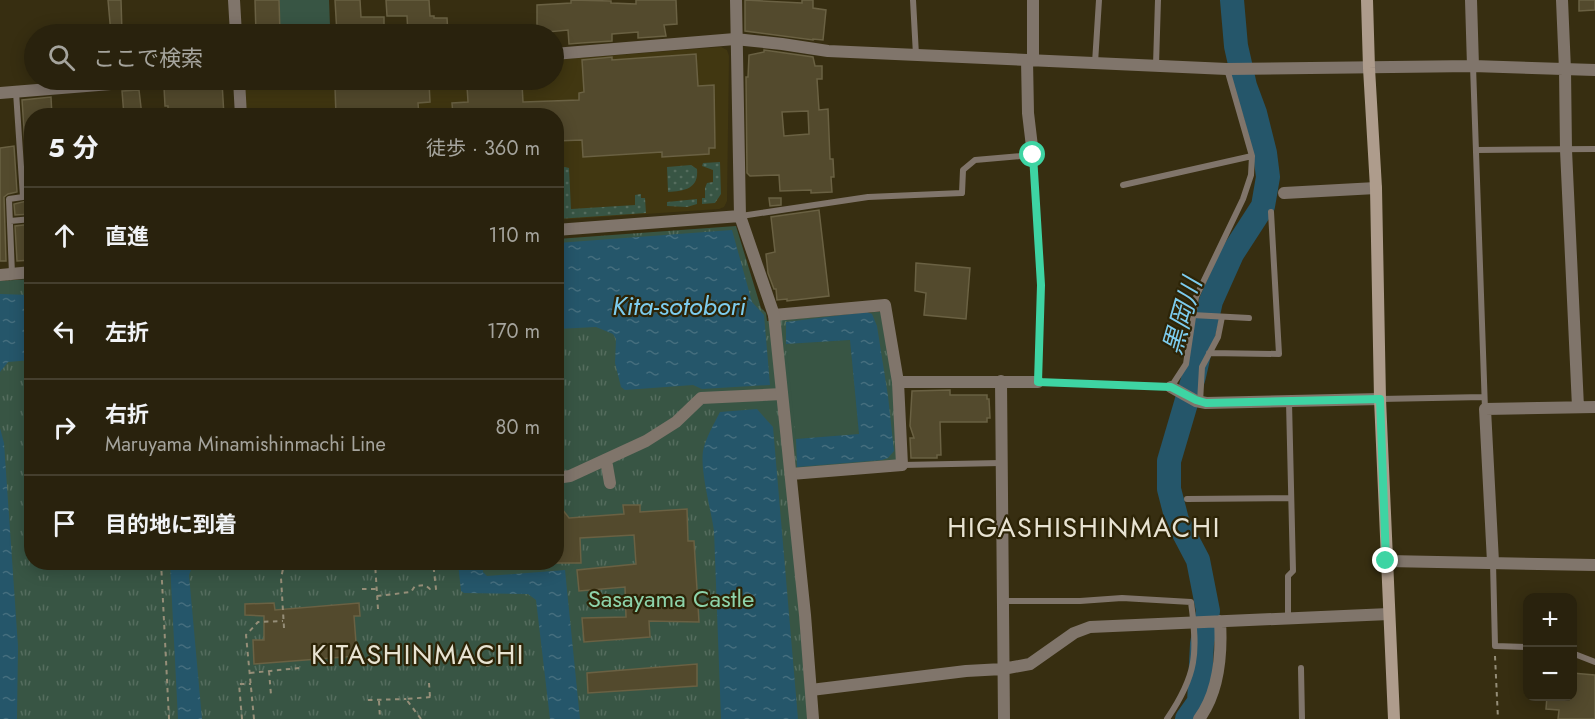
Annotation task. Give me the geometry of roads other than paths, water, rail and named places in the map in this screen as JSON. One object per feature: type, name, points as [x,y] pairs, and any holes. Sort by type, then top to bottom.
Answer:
[{"type":"main road","points":[[1367,0],[1376,188],[1386,561],[1394,719]]},
{"type":"street","points":[[234,0],[235,24]]},
{"type":"street","points":[[736,0],[740,216],[774,315],[813,719]]},
{"type":"street","points":[[1033,0],[1028,113],[1033,155]]},
{"type":"street","points":[[1471,0],[1473,66]]},
{"type":"street","points":[[1562,0],[1566,150],[1578,407]]},
{"type":"street","points":[[564,53],[735,39],[828,51],[1227,69],[1473,66],[1595,70]]},
{"type":"street","points":[[0,93],[40,90]]},
{"type":"street","points":[[240,90],[241,108]]},
{"type":"street","points":[[1284,193],[1376,188]]},
{"type":"street","points":[[564,229],[740,216]]},
{"type":"street","points":[[6,274],[24,273]]},
{"type":"street","points":[[774,315],[885,305],[898,382],[902,465],[791,474]]},
{"type":"street","points":[[1001,381],[1004,719]]},
{"type":"street","points":[[898,382],[1038,382]]},
{"type":"street","points":[[1176,390],[1206,403],[1380,399]]},
{"type":"street","points":[[564,477],[646,441],[676,422],[701,398],[782,394]]},
{"type":"street","points":[[1493,562],[1485,403],[1595,407]]},
{"type":"street","points":[[606,460],[610,483]]},
{"type":"street","points":[[1386,561],[1595,565]]},
{"type":"street","points":[[811,690],[1030,664],[1074,633],[1090,627],[1389,614]]},
{"type":"street","points":[[1199,719],[1205,711],[1218,669],[1218,621]]},
{"type":"lane","points":[[913,0],[916,55]]},
{"type":"lane","points":[[1095,63],[1099,0]]},
{"type":"lane","points":[[1156,66],[1158,0]]},
{"type":"lane","points":[[1380,399],[1485,403],[1473,66]]},
{"type":"lane","points":[[740,216],[868,196],[962,193],[963,170],[975,160],[1033,155],[1041,285],[1038,382],[1176,390],[1186,364],[1196,297],[1243,199],[1251,175],[1252,156],[1227,69]]},
{"type":"lane","points":[[6,274],[10,221],[9,199],[23,197],[16,92]]},
{"type":"lane","points":[[1477,150],[1595,149]]},
{"type":"lane","points":[[1123,185],[1252,156]]},
{"type":"lane","points":[[1209,353],[1279,354],[1271,212]]},
{"type":"lane","points":[[10,221],[24,220]]},
{"type":"lane","points":[[1192,315],[1249,318]]},
{"type":"lane","points":[[1198,401],[1202,367],[1218,337],[1222,317]]},
{"type":"lane","points":[[1288,619],[1288,576],[1293,571],[1289,402]]},
{"type":"lane","points":[[902,465],[1002,463]]},
{"type":"lane","points":[[1186,499],[1291,498]]},
{"type":"lane","points":[[1493,562],[1495,646],[1523,647]]},
{"type":"lane","points":[[1003,601],[1080,601],[1122,598],[1191,602],[1195,657],[1188,683],[1167,719]]},
{"type":"lane","points":[[1577,655],[1595,662]]},
{"type":"lane","points":[[1301,668],[1302,719]]},
{"type":"water","name":"Kita-sotobori","points":[[732,230],[752,302],[764,315],[770,385],[702,389],[693,385],[625,390],[621,387],[615,363],[616,339],[613,334],[596,327],[564,329],[564,242]]},
{"type":"water","points":[[0,294],[24,295],[24,361],[8,362],[0,372]]},
{"type":"water","points":[[867,312],[872,314],[877,326],[894,451],[888,458],[882,460],[797,467],[796,439],[859,434],[850,340],[786,344],[786,322]]},
{"type":"water","points":[[757,409],[773,427],[798,719],[721,719],[714,531],[702,459],[708,436],[720,412]]},
{"type":"water","points":[[0,428],[4,443],[18,646],[17,719],[0,719]]},
{"type":"water","points":[[170,570],[191,570],[189,575],[202,719],[178,719]]},
{"type":"water","points":[[459,570],[483,570],[487,576],[565,570],[580,719],[550,719],[536,600],[528,594],[464,593],[461,591]]},
{"type":"waterway","name":"黒岡川","points":[[1187,719],[1199,702],[1202,644],[1208,611],[1198,560],[1177,520],[1169,489],[1169,461],[1194,376],[1211,301],[1232,254],[1263,206],[1268,177],[1265,153],[1236,46],[1232,0]]},
{"type":"district","name":"HIGASHISHINMACHI","points":[[1084,527]]},
{"type":"district","name":"KITASHINMACHI","points":[[418,654]]},
{"type":"park label","name":"Sasayama Castle","points":[[671,598]]}]
